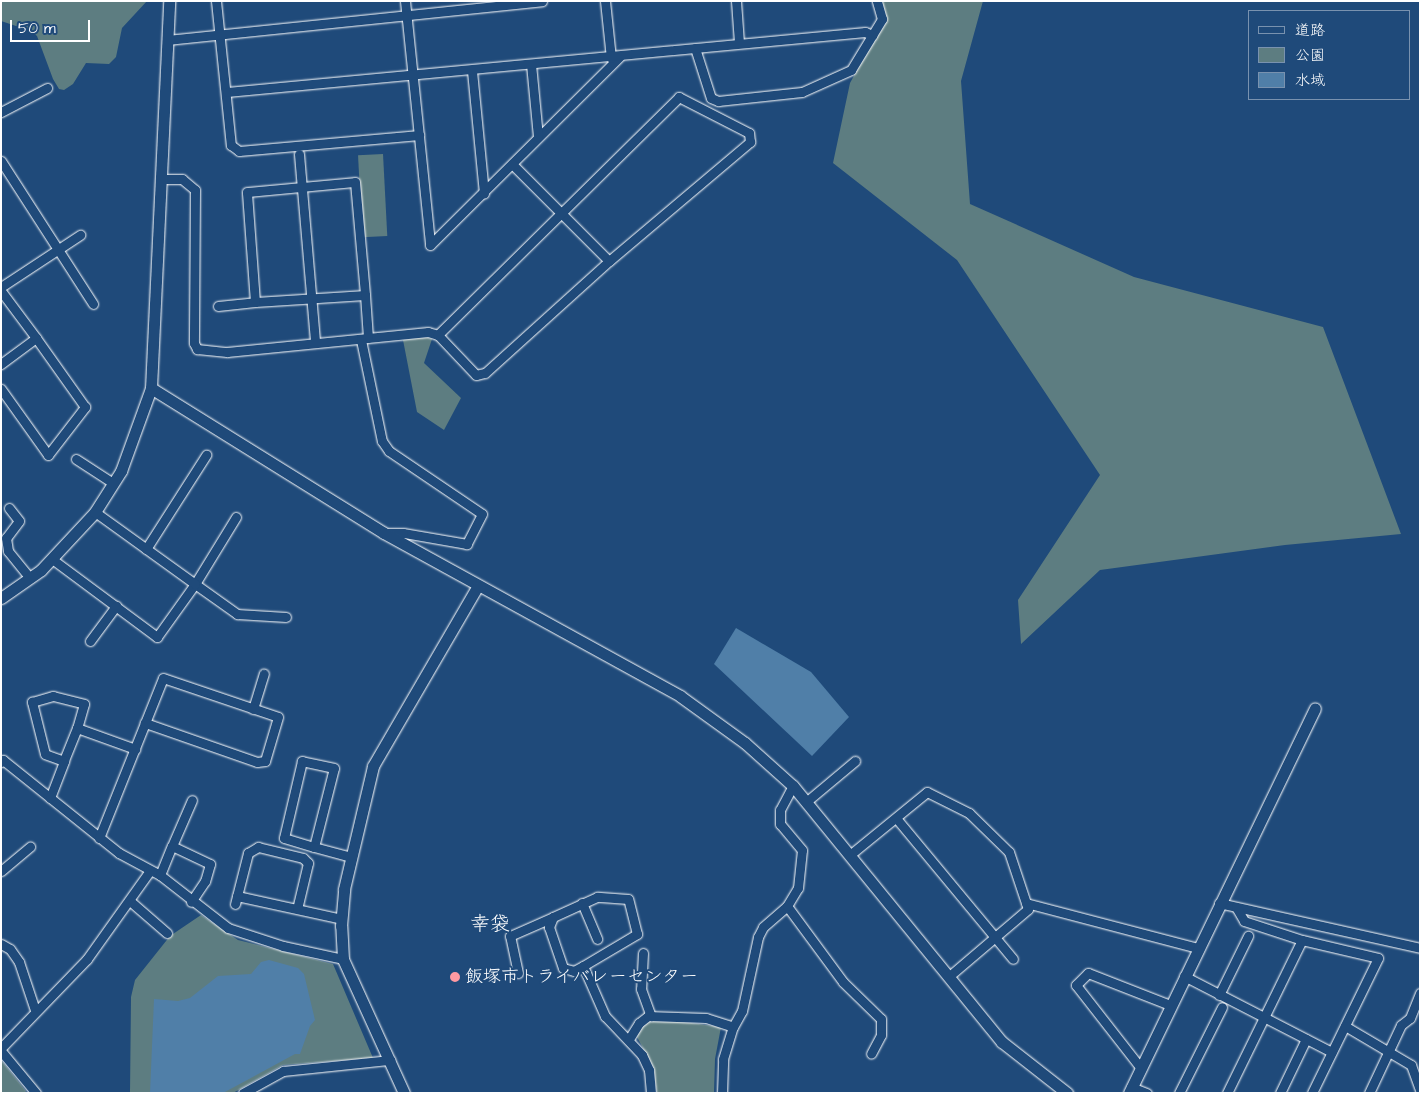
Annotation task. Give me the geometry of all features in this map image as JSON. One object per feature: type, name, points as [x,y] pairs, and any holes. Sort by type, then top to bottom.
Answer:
[{"type":"street","points":[[1,598],[30,578],[52,559],[95,512],[113,483],[135,437],[151,388],[169,1]]},
{"type":"street","points":[[216,1],[227,92],[231,145],[239,151],[419,135]]},
{"type":"street","points":[[405,1],[430,245],[484,193],[615,57]]},
{"type":"street","points":[[167,40],[219,32],[542,1]]},
{"type":"street","points":[[605,1],[615,57]]},
{"type":"street","points":[[736,1],[739,43]]},
{"type":"street","points":[[694,48],[711,98],[718,101],[802,92],[851,70],[882,19],[877,1]]},
{"type":"street","points":[[227,92],[472,71],[739,43],[865,32],[872,35]]},
{"type":"street","points":[[531,64],[538,137]]},
{"type":"street","points":[[472,71],[484,193]]},
{"type":"street","points":[[1,112],[47,88]]},
{"type":"street","points":[[161,179],[182,180],[196,190],[194,343],[197,349],[227,352],[428,332],[438,335],[476,375],[485,373],[610,261],[750,142],[749,133],[679,97],[438,335]]},
{"type":"street","points":[[298,154],[315,342]]},
{"type":"street","points":[[1,161],[93,304]]},
{"type":"street","points":[[512,164],[610,261]]},
{"type":"street","points":[[255,302],[247,192],[355,182],[364,295],[364,339],[382,441],[390,450],[482,514],[467,544],[403,533],[384,533]]},
{"type":"street","points":[[1,389],[48,455],[85,407],[1,289],[80,235]]},
{"type":"street","points":[[218,306],[364,295]]},
{"type":"street","points":[[1,364],[36,338]]},
{"type":"street","points":[[151,388],[384,533],[477,587],[680,696],[745,743],[794,786],[1002,1042],[1068,1093]]},
{"type":"street","points":[[146,549],[206,455]]},
{"type":"street","points":[[76,459],[113,483]]},
{"type":"street","points":[[9,508],[19,521],[6,538],[8,551],[30,578]]},
{"type":"street","points":[[95,512],[237,614],[286,617]]},
{"type":"street","points":[[52,559],[157,637],[195,584],[236,517]]},
{"type":"street","points":[[404,1093],[344,959],[342,919],[351,857],[372,766],[477,587]]},
{"type":"street","points":[[90,641],[116,606]]},
{"type":"street","points":[[253,709],[264,674]]},
{"type":"street","points":[[99,838],[135,749],[145,723],[163,678],[278,717],[265,761],[257,762],[145,723]]},
{"type":"street","points":[[50,798],[77,728],[84,704],[53,696],[32,702],[45,754],[64,761]]},
{"type":"street","points":[[1147,1093],[1130,1090],[1197,948],[1315,709]]},
{"type":"street","points":[[77,728],[135,749]]},
{"type":"street","points":[[1,762],[3,760],[99,838],[149,872],[160,875],[191,902],[228,928],[344,959]]},
{"type":"street","points":[[314,847],[334,768],[302,761],[284,838],[314,847],[351,857]]},
{"type":"street","points":[[806,802],[855,761]]},
{"type":"street","points":[[722,1093],[723,1059],[732,1027],[742,1011],[758,937],[787,906],[798,888],[802,850],[780,824],[780,810],[794,786]]},
{"type":"street","points":[[851,854],[927,792],[969,813],[1009,852],[1028,909],[948,976]]},
{"type":"street","points":[[160,875],[192,800]]},
{"type":"street","points":[[896,818],[1013,960]]},
{"type":"street","points":[[1,871],[30,846]]},
{"type":"street","points":[[172,846],[210,864],[205,881],[191,902]]},
{"type":"street","points":[[297,909],[308,863],[303,858],[258,847],[248,853],[236,900],[297,909],[342,919]]},
{"type":"street","points":[[36,1093],[1,1050],[35,1010],[87,959],[130,902],[149,872]]},
{"type":"street","points":[[518,973],[510,936],[597,897],[628,899],[637,934],[574,971],[563,968],[549,927],[553,917]]},
{"type":"street","points":[[130,902],[167,933]]},
{"type":"street","points":[[582,903],[597,939]]},
{"type":"street","points":[[1026,903],[1197,948]]},
{"type":"street","points":[[1219,903],[1420,948]]},
{"type":"street","points":[[787,906],[843,982],[881,1019],[881,1035],[871,1054]]},
{"type":"street","points":[[1236,907],[1244,921],[1302,940],[1378,958],[1312,1093]]},
{"type":"street","points":[[1219,995],[1248,936]]},
{"type":"street","points":[[1227,1093],[1302,940]]},
{"type":"street","points":[[1,944],[10,949],[19,962],[35,1010]]},
{"type":"street","points":[[643,953],[641,989],[651,1016]]},
{"type":"street","points":[[583,966],[605,1016],[621,1036],[630,1039],[649,1070],[651,1093]]},
{"type":"street","points":[[1140,1067],[1076,985],[1088,973],[1170,1005]]},
{"type":"street","points":[[1184,976],[1332,1052]]},
{"type":"street","points":[[1369,1093],[1401,1025],[1410,1018],[1420,993]]},
{"type":"street","points":[[1179,1093],[1222,1007]]},
{"type":"street","points":[[630,1039],[639,1023],[651,1016],[706,1018],[732,1027]]},
{"type":"street","points":[[1345,1026],[1411,1065],[1420,1090]]},
{"type":"street","points":[[1280,1093],[1306,1039]]},
{"type":"street","points":[[243,1093],[283,1071],[390,1060]]},
{"type":"green space","points":[[1,1],[147,1],[122,28],[116,57],[109,64],[86,63],[73,84],[64,90],[59,89],[53,79],[37,36],[31,31],[1,21]]},
{"type":"green space","points":[[880,1],[983,1],[961,81],[970,204],[1134,277],[1323,327],[1401,534],[1285,545],[1100,570],[1021,644],[1018,600],[1100,475],[957,260],[833,163],[850,83],[885,19]]},
{"type":"green space","points":[[383,154],[387,236],[362,237],[358,155]]},
{"type":"green space","points":[[425,337],[432,339],[424,363],[461,398],[444,430],[417,412],[403,340]]},
{"type":"green space","points":[[201,915],[238,940],[333,964],[373,1058],[283,1065],[233,1093],[130,1093],[131,997],[135,980],[170,936]]},
{"type":"green space","points":[[662,1019],[721,1027],[715,1059],[714,1093],[657,1093],[653,1067],[637,1037],[639,1029],[649,1022]]},
{"type":"green space","points":[[1,1060],[26,1091],[25,1093],[1,1093]]},
{"type":"water","points":[[736,628],[811,672],[849,717],[812,756],[714,664]]},
{"type":"water","points":[[269,960],[298,968],[304,974],[315,1020],[310,1026],[300,1054],[295,1054],[223,1093],[150,1093],[154,999],[178,1001],[190,998],[218,976],[251,974],[261,962]]},
{"type":"place","name":"飯塚市トライバレーセンター","points":[[455,977]]},
{"type":"district","name":"幸袋","points":[[490,924]]}]
